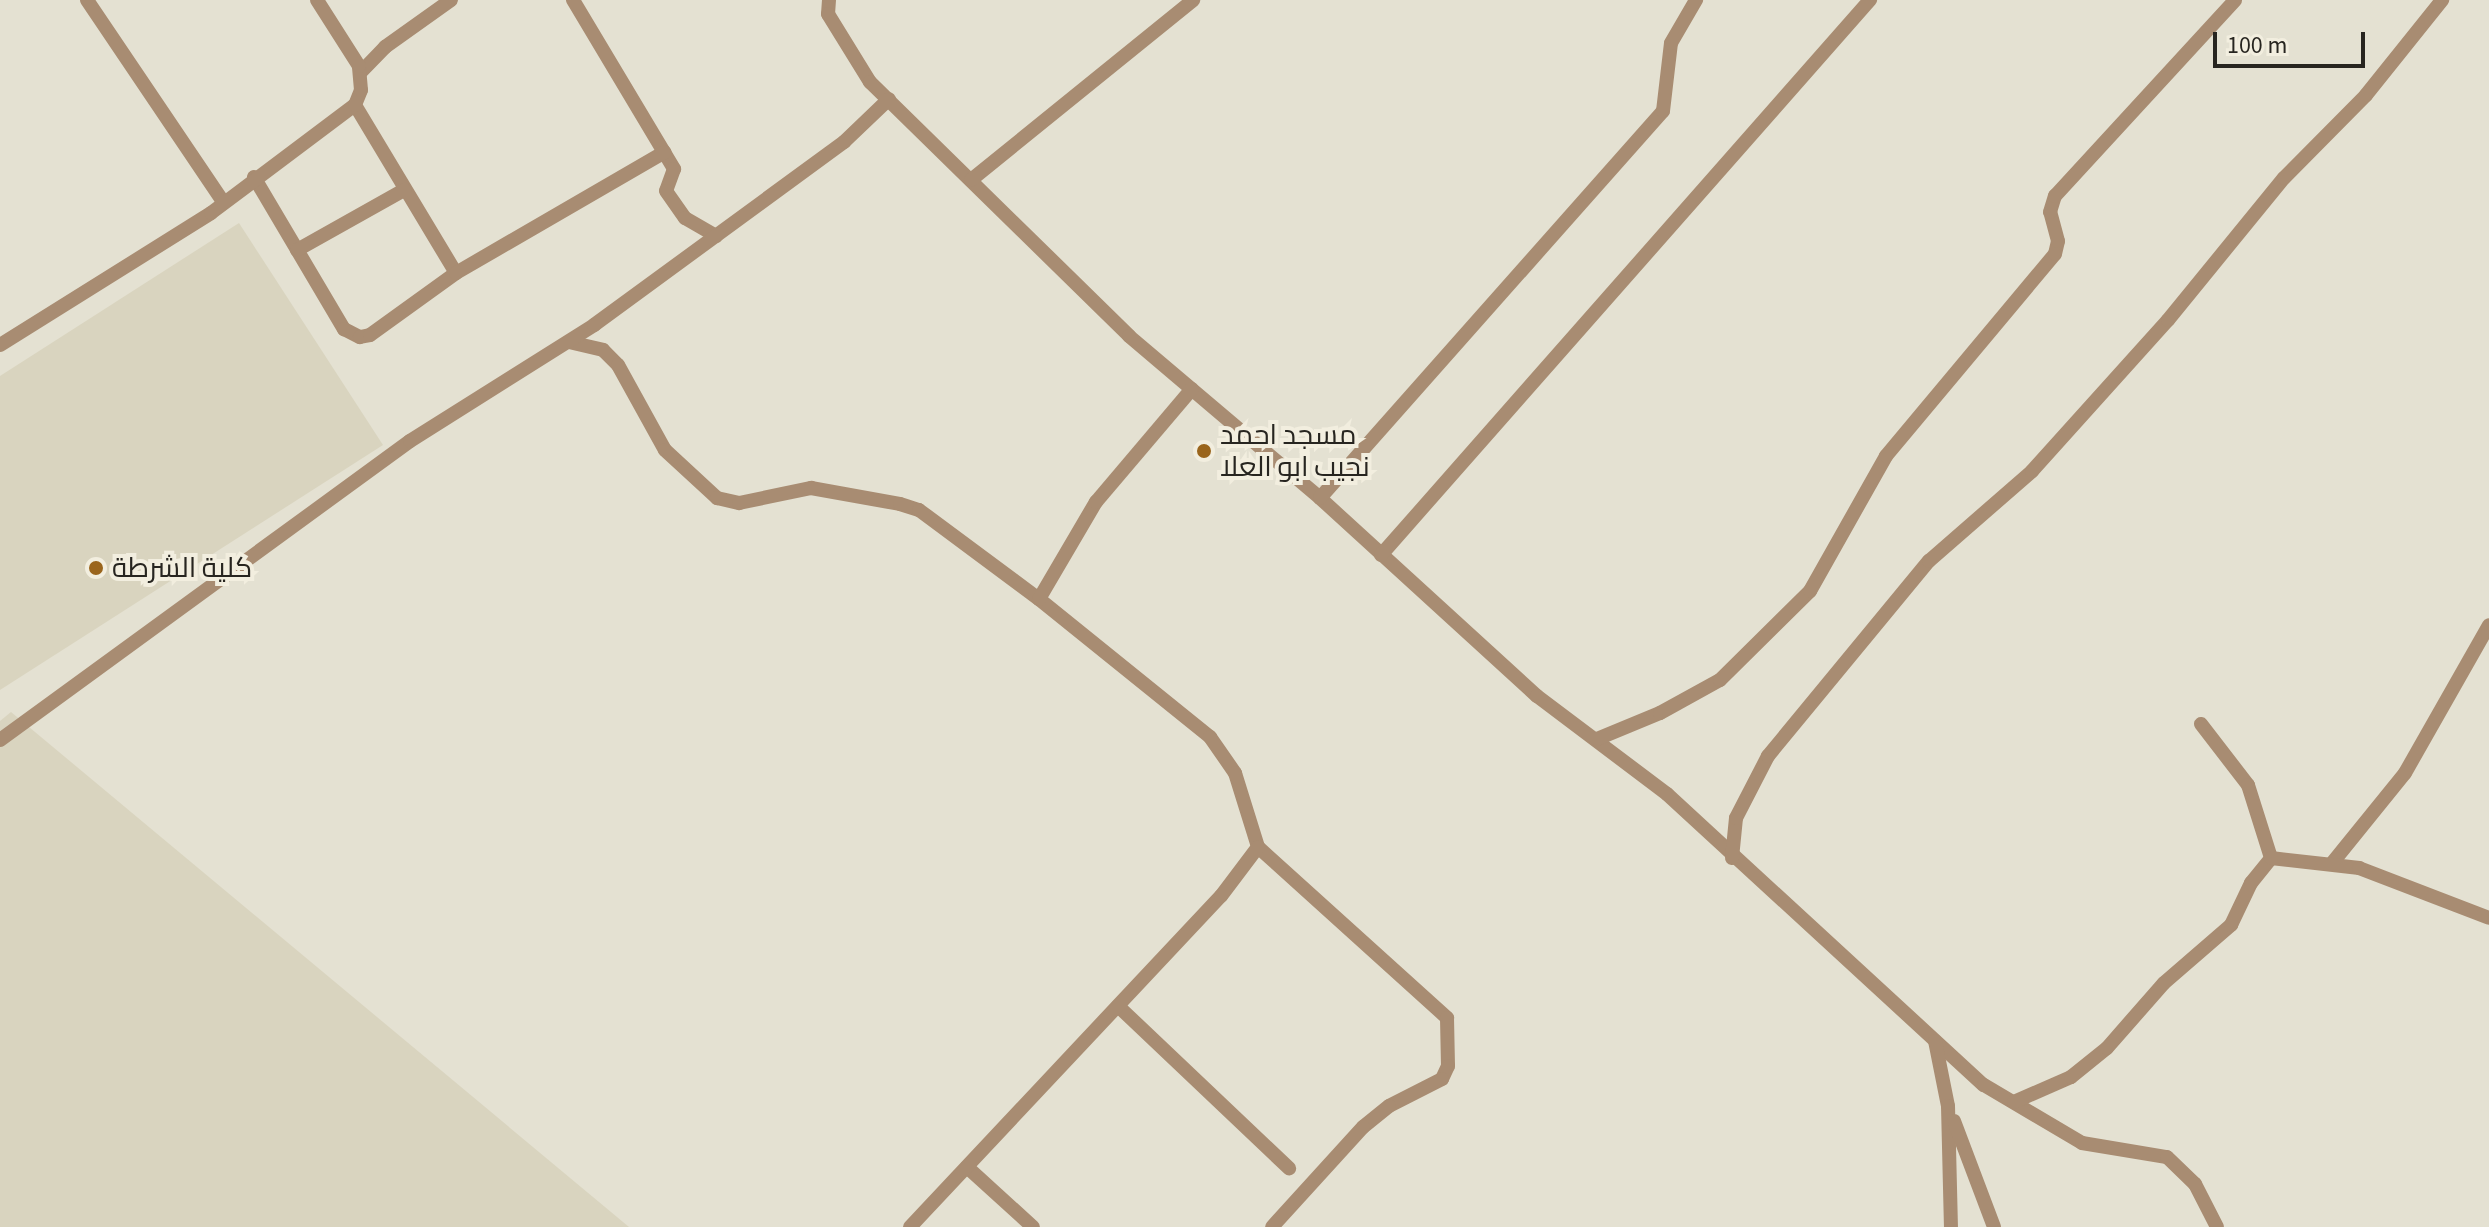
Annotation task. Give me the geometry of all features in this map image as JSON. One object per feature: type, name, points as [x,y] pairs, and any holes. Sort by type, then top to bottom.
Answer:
[{"type":"street","points":[[87,0],[223,202]]},
{"type":"street","points":[[317,0],[361,72]]},
{"type":"street","points":[[451,0],[385,47],[361,72],[355,105],[456,273]]},
{"type":"street","points":[[573,0],[674,169],[666,191],[685,218],[716,236]]},
{"type":"street","points":[[829,0],[826,9],[870,82],[1129,336],[1320,498],[1537,696],[1667,794],[1732,858],[1984,1085],[2082,1143],[2167,1157],[2195,1184],[2217,1227]]},
{"type":"street","points":[[971,180],[1193,0]]},
{"type":"street","points":[[1320,498],[1663,111],[1671,43],[1696,0]]},
{"type":"street","points":[[1381,555],[1870,0]]},
{"type":"street","points":[[1597,739],[1660,713],[1720,680],[1810,591],[1886,456],[2055,254],[2058,241],[2050,212],[2055,196],[2235,0]]},
{"type":"street","points":[[1732,858],[1736,818],[1768,756],[1929,561],[2032,471],[2168,320],[2284,178],[2366,95],[2442,0]]},
{"type":"street","points":[[0,740],[410,441],[600,321],[867,124],[889,99]]},
{"type":"street","points":[[0,345],[223,202],[355,105]]},
{"type":"street","points":[[254,177],[344,329],[360,337],[370,335],[456,273],[665,152]]},
{"type":"street","points":[[297,250],[404,190]]},
{"type":"street","points":[[600,321],[603,350]]},
{"type":"street","points":[[569,342],[603,350],[618,365],[665,450],[717,498],[739,503],[811,488],[900,504],[919,510],[1039,599],[1210,737],[1235,773],[1258,847],[1447,1018],[1451,1033],[1442,1079],[1389,1106],[1363,1127],[1272,1227]]},
{"type":"street","points":[[1039,599],[1096,502],[1192,389]]},
{"type":"street","points":[[2333,862],[2405,773],[2489,625]]},
{"type":"street","points":[[2201,724],[2248,785],[2271,858]]},
{"type":"street","points":[[910,1227],[1221,896],[1258,847]]},
{"type":"street","points":[[2271,858],[2333,862],[2384,875],[2489,918]]},
{"type":"street","points":[[2014,1102],[2071,1077],[2107,1048],[2164,983],[2231,925],[2251,883],[2271,858]]},
{"type":"street","points":[[1118,1006],[1289,1168]]},
{"type":"street","points":[[1934,1039],[1948,1106],[1994,1227]]},
{"type":"street","points":[[1948,1106],[1951,1227]]},
{"type":"street","points":[[967,1167],[1033,1227]]},
{"type":"shaded area","name":"كلية الشرطة","points":[[239,223],[383,445],[0,690],[0,376]]},
{"type":"shaded area","points":[[11,712],[629,1227],[0,1227],[0,721]]},
{"type":"place","name":"مسجد احمد نجيب ابو العلا","points":[[1204,451]]},
{"type":"place","name":"كلية الشرطة","points":[[96,568]]}]
